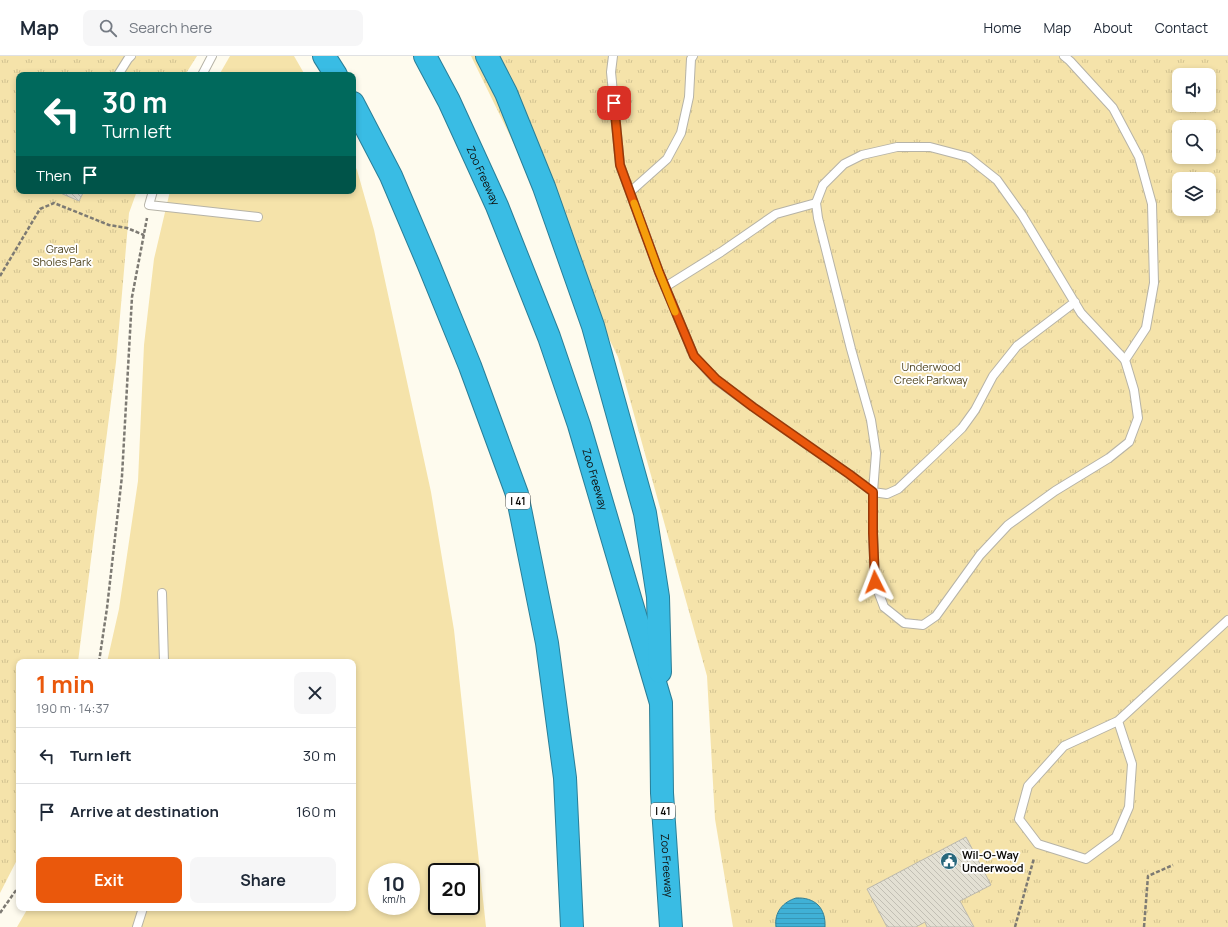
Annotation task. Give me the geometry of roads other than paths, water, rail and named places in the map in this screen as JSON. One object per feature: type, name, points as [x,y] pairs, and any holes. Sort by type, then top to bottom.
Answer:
[{"type":"highway","points":[[324,56],[334,72]]},
{"type":"highway","name":"Zoo Freeway","points":[[425,56],[449,101],[494,199],[549,337],[579,425],[661,703],[662,793],[671,927]]},
{"type":"highway","points":[[486,56],[506,93],[544,187],[593,326],[645,513],[658,597],[661,703]]},
{"type":"highway","name":"I 41","points":[[356,109],[391,176],[428,263],[470,366],[517,494],[547,643],[563,762],[572,927]]},
{"type":"lane","points":[[120,72],[131,56]]},
{"type":"lane","points":[[204,72],[212,56]]},
{"type":"lane","points":[[613,56],[611,72],[620,165],[665,287],[694,356],[716,379],[873,492],[887,494],[898,489],[962,428],[975,410],[993,376],[1017,346],[1075,302]]},
{"type":"lane","points":[[630,192],[667,159],[682,133],[689,97],[691,59],[693,56]]},
{"type":"lane","points":[[1064,56],[1112,108],[1139,157],[1152,204],[1154,283],[1146,328],[1125,360]]},
{"type":"lane","points":[[897,147],[930,147],[968,157],[997,180],[1022,215],[1075,302],[1082,313],[1125,360],[1134,390],[1138,418],[1129,442],[1109,458],[1055,491],[1008,525],[980,555],[936,616],[923,625],[904,623],[884,607],[875,582],[873,492],[876,453],[871,420],[851,350],[818,218],[816,203],[822,185],[844,164],[862,156],[897,147]]},
{"type":"lane","points":[[153,194],[149,205],[258,217]]},
{"type":"lane","points":[[665,287],[721,252],[776,214],[816,203]]},
{"type":"lane","points":[[162,593],[164,659]]},
{"type":"lane","points":[[1118,720],[1132,764],[1129,807],[1116,837],[1086,859],[1038,844],[1019,819],[1028,786],[1064,746],[1118,720],[1228,620]]},
{"type":"lane","points":[[137,927],[142,911]]},
{"type":"water","points":[[796,898],[809,899],[818,905],[824,914],[825,927],[776,927],[776,917],[780,908],[787,902]]},
{"type":"place","name":"Wil-O-Way Underwood","points":[[949,861]]},
{"type":"park label","name":"Gravel Sholes Park","points":[[62,255]]},
{"type":"park label","name":"Underwood Creek Parkway","points":[[931,373]]}]
